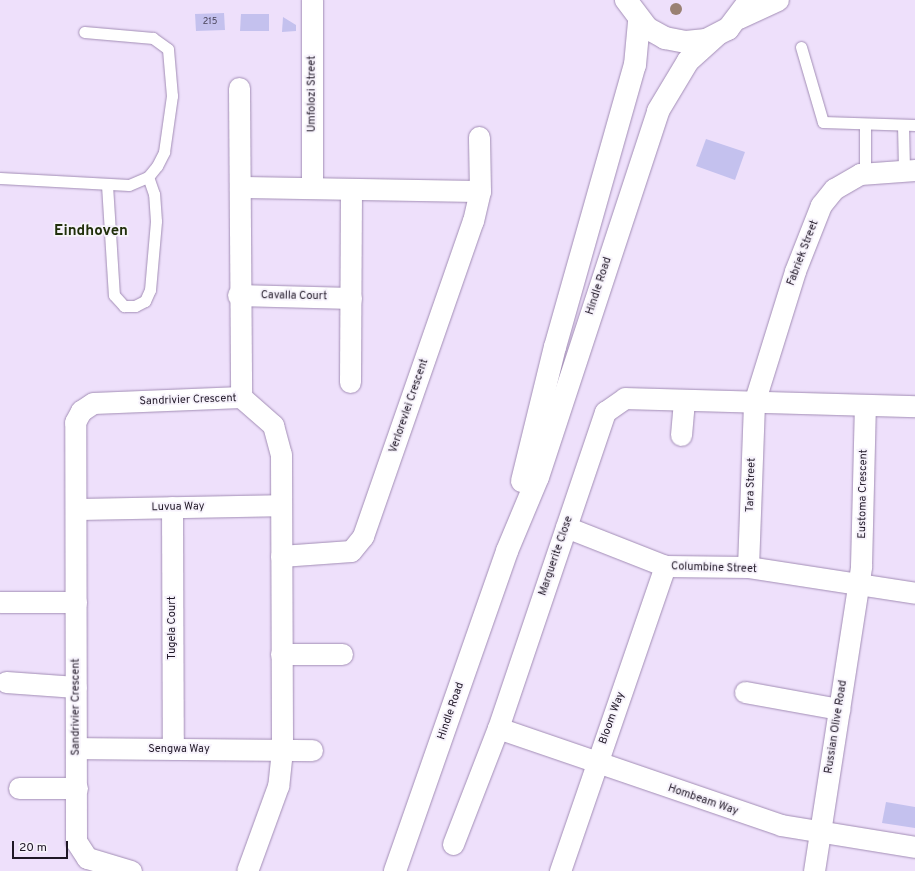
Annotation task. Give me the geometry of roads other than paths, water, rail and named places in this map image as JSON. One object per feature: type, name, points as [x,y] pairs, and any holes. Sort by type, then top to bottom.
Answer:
[{"type":"main road","points":[[739,18],[750,0]]},
{"type":"main road","points":[[739,18],[778,0]]},
{"type":"main road","points":[[627,7],[656,34],[675,41],[696,42],[716,36]]},
{"type":"main road","name":"Hindle Road","points":[[507,551],[556,347],[635,65],[627,7]]},
{"type":"main road","name":"Hindle Road","points":[[395,871],[507,551],[538,478],[658,111],[688,61],[739,18]]},
{"type":"street","name":"Umfolozi Street","points":[[312,0],[312,188]]},
{"type":"street","points":[[239,88],[240,187],[238,295],[241,397]]},
{"type":"street","name":"Verlorevlei Crescent","points":[[281,556],[351,551],[363,536],[480,191],[479,137]]},
{"type":"street","name":"Fabriek Street","points":[[754,403],[794,271],[822,206],[834,189],[866,172],[909,170]]},
{"type":"street","points":[[240,187],[480,191]]},
{"type":"street","points":[[350,382],[351,189]]},
{"type":"street","name":"Cavalla Court","points":[[238,295],[350,298]]},
{"type":"street","name":"Sandrivier Crescent","points":[[131,871],[94,862],[78,847],[76,748],[76,509],[74,433],[78,415],[86,406],[241,397],[251,403],[277,434],[282,454],[280,505],[282,750],[278,786],[247,871]]},
{"type":"street","name":"Marguerite Close","points":[[453,844],[498,728],[605,412],[625,398],[754,403]]},
{"type":"street","points":[[681,435],[684,400]]},
{"type":"street","points":[[754,403],[915,406]]},
{"type":"street","name":"Tara Street","points":[[748,567],[754,403]]},
{"type":"street","name":"Eustoma Crescent","points":[[859,584],[865,405]]},
{"type":"street","name":"Luvua Way","points":[[76,509],[280,505]]},
{"type":"street","name":"Tugela Court","points":[[172,507],[172,749]]},
{"type":"street","name":"Columbine Street","points":[[566,527],[665,566],[748,567],[915,593]]},
{"type":"street","name":"Bloom Way","points":[[560,871],[665,566]]},
{"type":"street","name":"Russian Olive Road","points":[[814,871],[859,584]]},
{"type":"street","points":[[1,602],[76,602]]},
{"type":"street","points":[[281,654],[342,654]]},
{"type":"street","points":[[6,682],[76,687]]},
{"type":"street","points":[[745,692],[839,709]]},
{"type":"street","name":"Hombeam Way","points":[[498,728],[597,761],[755,817],[820,831],[915,847]]},
{"type":"street","name":"Sengwa Way","points":[[76,748],[282,750]]},
{"type":"street","points":[[282,750],[312,750]]},
{"type":"street","points":[[20,788],[77,788]]},
{"type":"lane","points":[[0,178],[129,185],[148,177],[164,152],[172,96],[168,49],[153,38],[84,32]]},
{"type":"lane","points":[[801,47],[824,122],[903,125],[915,124]]},
{"type":"lane","points":[[865,124],[866,172]]},
{"type":"lane","points":[[903,125],[909,170]]},
{"type":"lane","points":[[107,185],[114,295],[119,304],[135,306],[145,301],[151,283],[156,221],[154,194],[148,177]]},
{"type":"district","name":"Eindhoven","points":[[91,232]]}]
